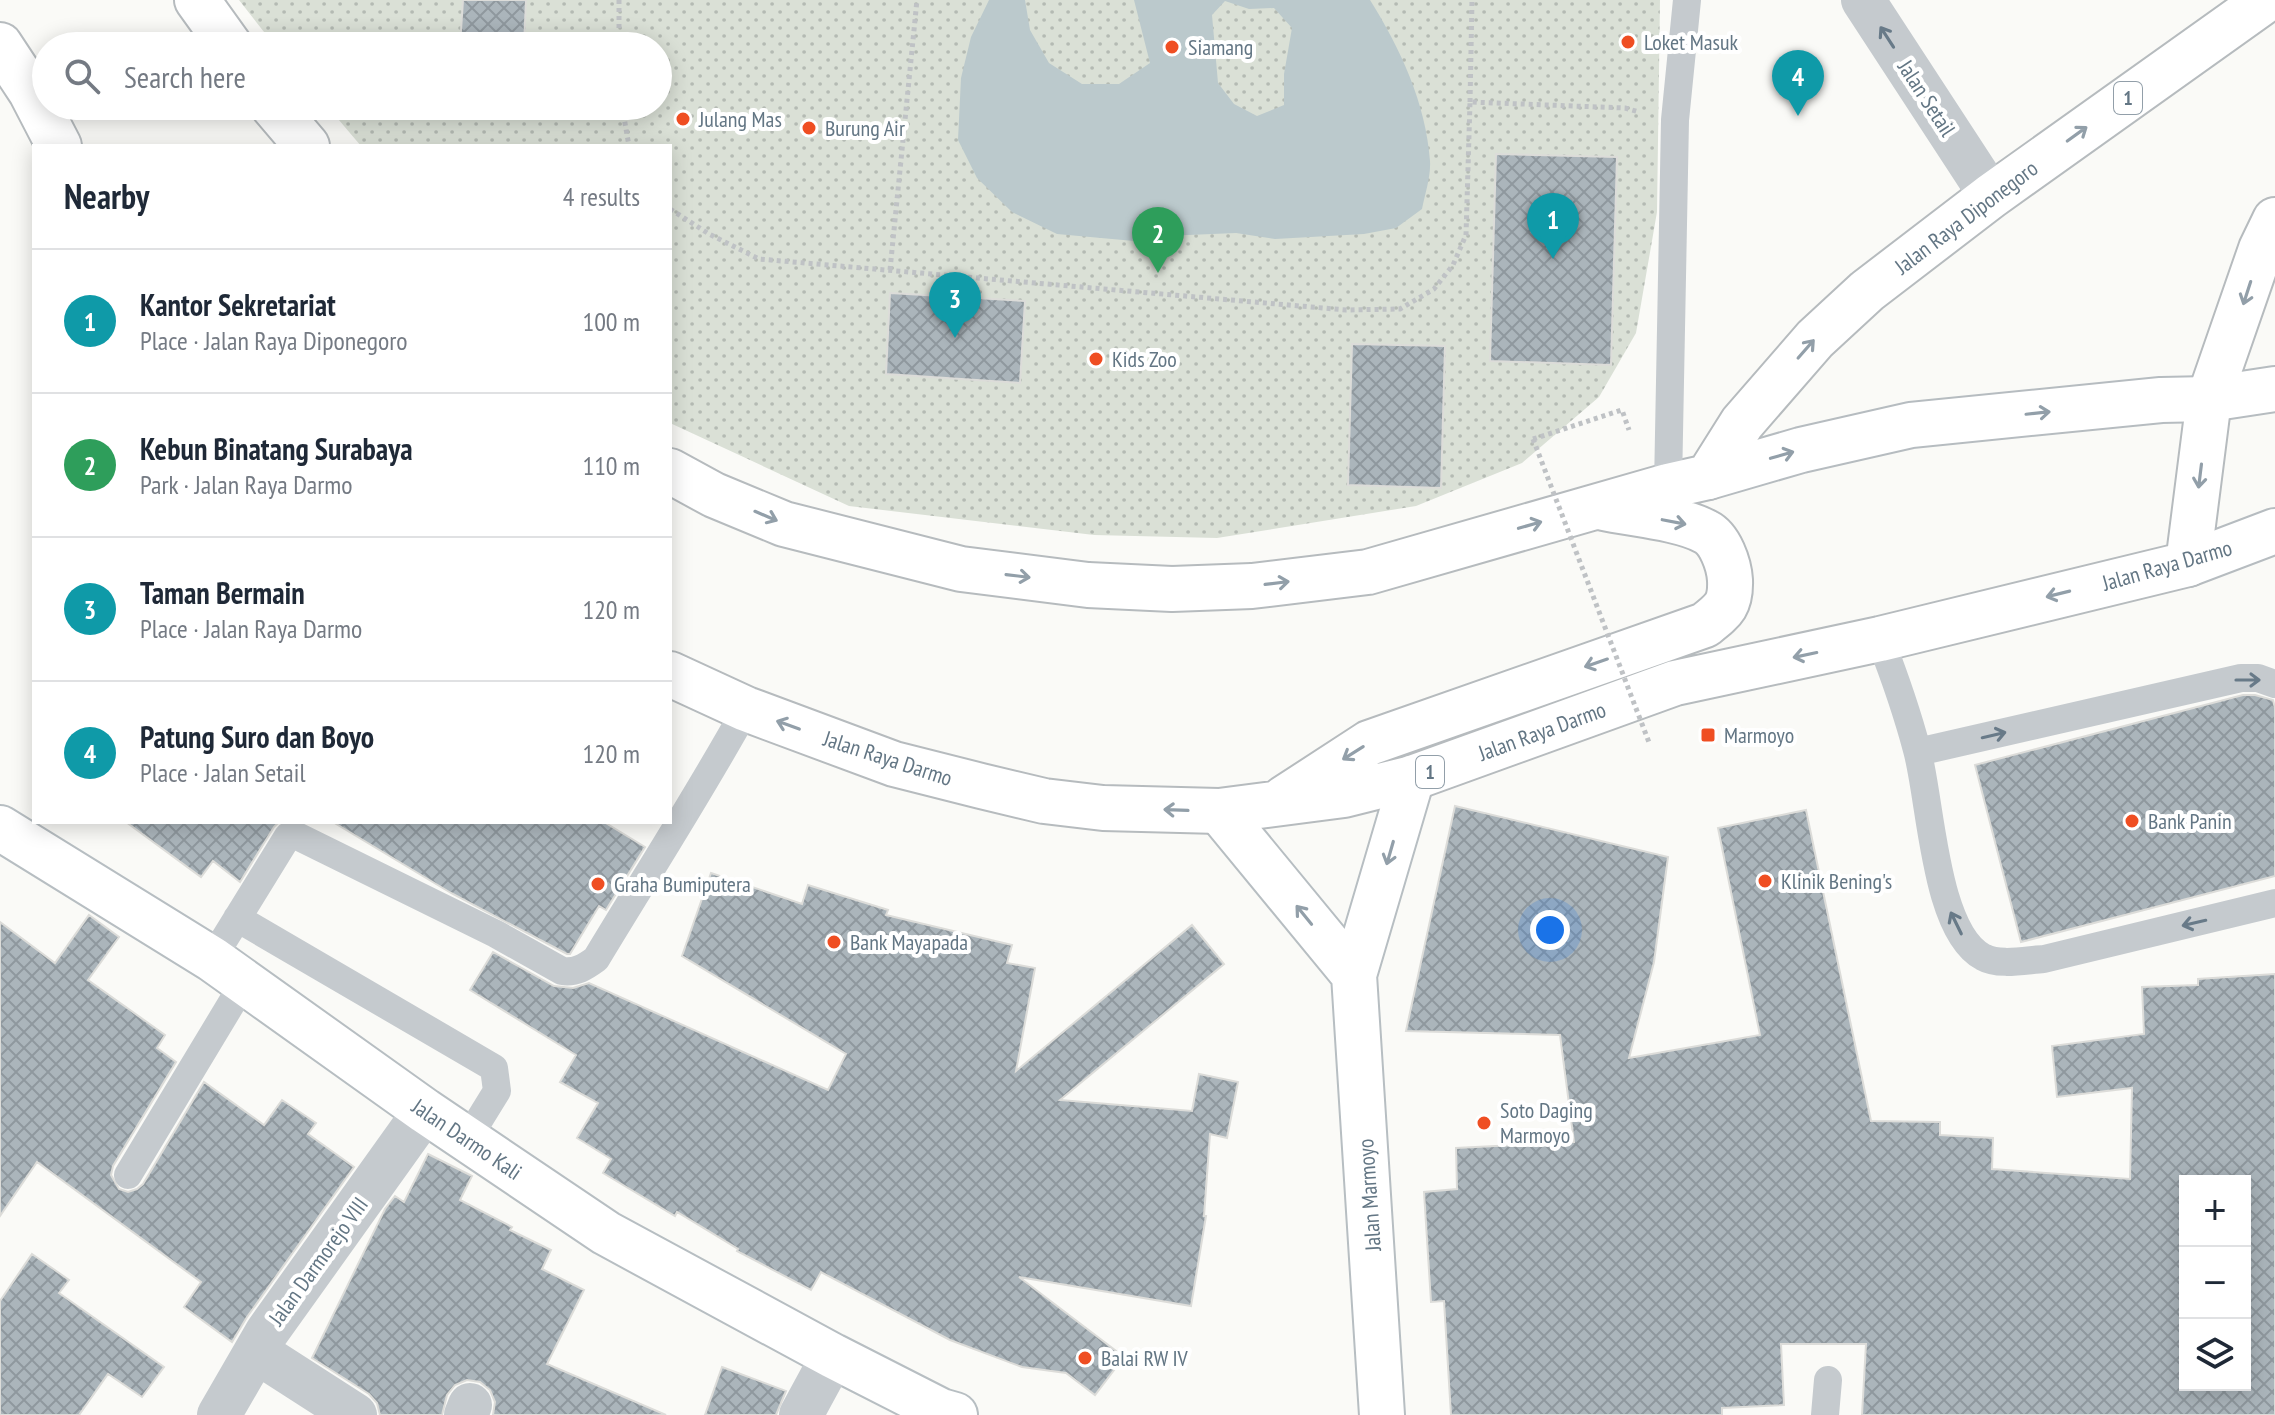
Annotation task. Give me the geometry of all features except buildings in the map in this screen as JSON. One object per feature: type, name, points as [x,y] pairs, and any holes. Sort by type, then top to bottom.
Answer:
[{"type":"main road","points":[[197,0],[220,32]]},
{"type":"main road","name":"Jalan Raya Diponegoro","points":[[1676,485],[1742,423],[1815,339],[1867,291],[1991,196],[2266,0]]},
{"type":"main road","points":[[0,45],[32,94]]},
{"type":"main road","points":[[46,120],[58,144]]},
{"type":"main road","points":[[285,120],[305,144]]},
{"type":"main road","points":[[2188,564],[2209,399],[2261,249],[2275,220]]},
{"type":"main road","points":[[672,472],[714,495],[784,524],[961,569],[1088,585],[1172,589],[1252,586],[1368,572],[1801,450],[1911,425],[2161,400],[2209,399],[2275,389]]},
{"type":"main road","points":[[672,501],[714,495]]},
{"type":"main road","points":[[1277,804],[1369,743],[1705,625],[1723,611],[1730,598],[1729,574],[1722,552],[1709,533],[1687,525],[1597,506]]},
{"type":"main road","name":"Jalan Raya Darmo","points":[[674,675],[746,709],[894,764],[1044,801],[1103,808],[1219,811],[1344,795],[1412,778],[1675,683],[1880,639],[2188,564],[2275,531]]},
{"type":"main road","name":"Jalan Marmoyo","points":[[1382,1415],[1354,975],[1412,778]]},
{"type":"main road","points":[[1219,811],[1354,975]]},
{"type":"main road","name":"Jalan Darmo Kali","points":[[0,828],[228,970],[425,1111],[606,1233],[945,1414]]},
{"type":"street","name":"Jalan Setail","points":[[1863,0],[1991,196]]},
{"type":"street","name":"Jalan Darmorejo VIII","points":[[219,1415],[267,1332],[425,1111]]},
{"type":"street","points":[[257,1352],[355,1415]]},
{"type":"street","points":[[801,1415],[833,1356]]},
{"type":"lane","points":[[1676,485],[1675,120],[1687,0]]},
{"type":"lane","points":[[1880,639],[1918,752],[1942,887],[1965,940],[1983,958],[2008,961],[2044,959],[2275,903]]},
{"type":"lane","points":[[1918,752],[2241,678],[2258,678],[2275,684]]},
{"type":"lane","points":[[675,818],[703,788],[746,709]]},
{"type":"lane","points":[[128,1175],[228,970],[237,918],[288,836],[296,834],[496,934],[562,971],[573,972],[596,959],[672,824]]},
{"type":"lane","points":[[237,918],[494,1068],[497,1091],[468,1138]]},
{"type":"lane","points":[[1825,1415],[1828,1380]]},
{"type":"path","points":[[619,0],[619,32]]},
{"type":"path","points":[[890,270],[917,0]]},
{"type":"path","points":[[672,210],[709,234],[759,259],[1346,310],[1400,309],[1434,289],[1453,265],[1466,235],[1472,0]]},
{"type":"path","points":[[1470,102],[1625,108],[1675,120]]},
{"type":"path","points":[[624,120],[629,144]]},
{"type":"path","points":[[1650,745],[1533,439],[1622,410],[1676,485]]},
{"type":"shaded area","points":[[239,0],[1660,0],[1657,212],[1636,333],[1599,397],[1522,463],[1416,506],[1217,538],[1094,535],[849,506],[672,424],[672,144],[359,144],[339,120],[672,120],[672,32],[264,32]]},
{"type":"shaded area","points":[[989,0],[1025,0],[1030,30],[1049,63],[1082,84],[1119,84],[1150,63],[1134,0],[1370,0],[1410,77],[1423,118],[1430,167],[1422,209],[1396,228],[1364,234],[1275,239],[1236,233],[1164,236],[1134,241],[1057,234],[1012,212],[977,178],[958,140],[961,78],[971,37]],"holes":[[[1225,1],[1249,9],[1274,8],[1292,28],[1284,74],[1284,105],[1257,116],[1234,104],[1218,83],[1212,15]]]},
{"type":"place","name":"Loket Masuk","points":[[1628,42]]},
{"type":"place","name":"Siamang","points":[[1172,47]]},
{"type":"place","name":"Patung Suro dan Boyo","points":[[1798,116]]},
{"type":"place","name":"Julang Mas","points":[[683,119]]},
{"type":"place","name":"Burung Air","points":[[809,128]]},
{"type":"place","name":"Kantor Sekretariat","points":[[1553,259]]},
{"type":"place","name":"Kebun Binatang Surabaya","points":[[1158,273]]},
{"type":"place","name":"Taman Bermain","points":[[955,338]]},
{"type":"place","name":"Kids Zoo","points":[[1096,359]]},
{"type":"place","name":"Marmoyo","points":[[1708,735]]},
{"type":"place","name":"Bank Panin","points":[[2132,821]]},
{"type":"place","name":"Klinik Bening's","points":[[1765,881]]},
{"type":"place","name":"Graha Bumiputera","points":[[598,884]]},
{"type":"place","name":"Bank Mayapada","points":[[834,942]]},
{"type":"place","name":"Soto Daging Marmoyo","points":[[1484,1123]]},
{"type":"place","name":"Balai RW IV","points":[[1085,1358]]}]
